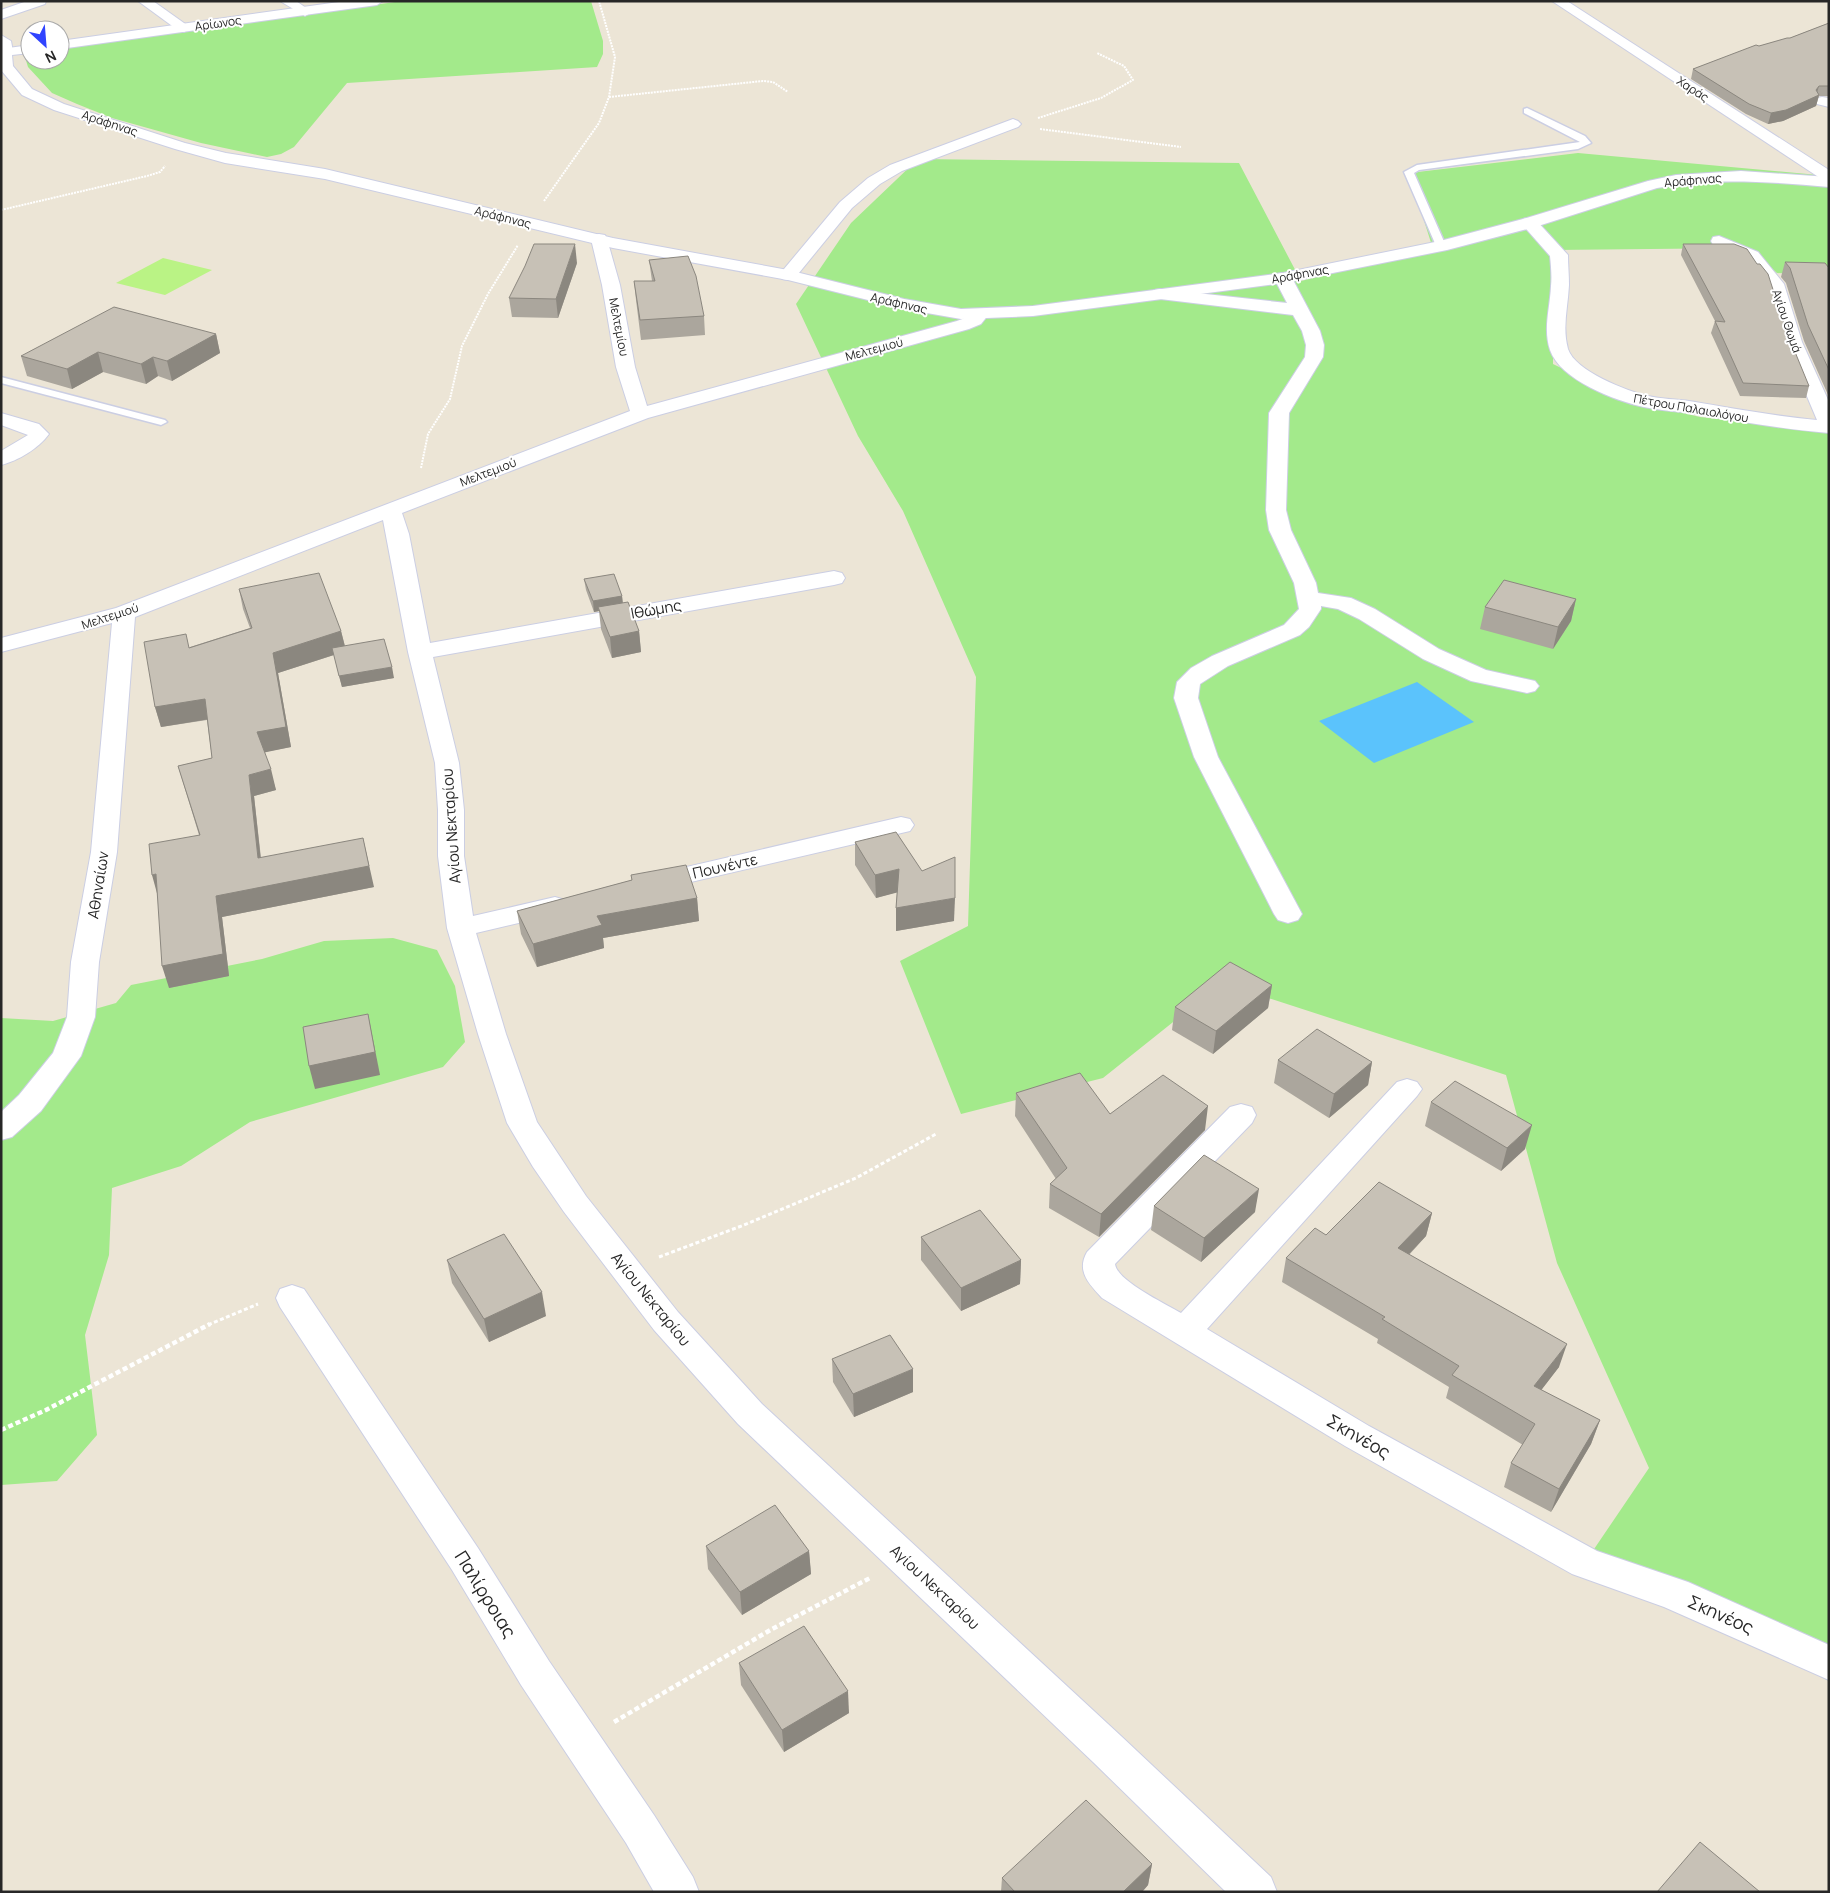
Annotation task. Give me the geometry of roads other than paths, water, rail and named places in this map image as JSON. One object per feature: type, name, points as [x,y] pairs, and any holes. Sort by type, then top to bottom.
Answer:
[{"type":"street","points":[[1,15],[40,1]]},
{"type":"street","points":[[144,1],[184,28]]},
{"type":"street","points":[[286,1],[304,12]]},
{"type":"street","name":"Αρίωνος","points":[[70,44],[377,1]]},
{"type":"street","name":"Χαράς","points":[[1558,1],[1829,177]]},
{"type":"street","points":[[3,48],[20,49]]},
{"type":"street","name":"Αράφηνας","points":[[3,48],[6,67],[27,92],[59,106],[180,146],[226,158],[325,174],[599,240],[788,275],[932,311],[980,314],[1033,311],[1283,278],[1441,246],[1529,223],[1654,184],[1675,180],[1730,176],[1829,182]]},
{"type":"street","points":[[788,275],[846,205],[874,181],[896,168],[1013,124]]},
{"type":"street","name":"Πέτρου Παλαιολόγου","points":[[1529,223],[1559,255],[1560,286],[1555,325],[1561,355],[1578,372],[1613,391],[1648,402],[1689,407],[1773,422],[1829,426]]},
{"type":"street","name":"Μελτεμίου","points":[[599,240],[611,285],[621,343],[635,402],[641,414]]},
{"type":"street","name":"Αγίου Θωμά","points":[[1719,241],[1752,256],[1774,284],[1793,342],[1829,426]]},
{"type":"street","points":[[1283,278],[1311,331],[1315,345],[1314,357],[1279,413],[1276,510],[1280,530],[1305,583],[1310,609],[1301,622],[1292,630],[1220,661],[1200,673],[1189,682],[1186,698],[1206,757],[1288,914]]},
{"type":"street","points":[[1160,294],[1299,310]]},
{"type":"street","name":"Μελτεμιού","points":[[1,646],[124,613],[641,414],[963,325],[975,320],[980,314]]},
{"type":"street","points":[[1,419],[32,428],[39,434],[32,441],[1,459]]},
{"type":"street","name":"Αγίου Νεκταρίου","points":[[391,510],[398,534],[420,652],[447,763],[451,810],[450,856],[461,928],[492,1034],[522,1123],[544,1159],[574,1204],[666,1322],[750,1414],[1256,1892]]},
{"type":"street","name":"Ιθώμης","points":[[420,652],[834,578]]},
{"type":"street","points":[[1309,598],[1343,603],[1367,614],[1431,654],[1479,676],[1527,686]]},
{"type":"street","name":"Αθηναίων","points":[[1,1129],[30,1103],[66,1056],[82,1017],[85,962],[104,852],[124,613]]},
{"type":"street","name":"Πουνέντε","points":[[633,887],[901,824]]},
{"type":"street","points":[[461,928],[576,901]]},
{"type":"street","points":[[1184,1332],[1407,1089]]},
{"type":"street","name":"Σκηνέος","points":[[1241,1116],[1098,1261],[1100,1275],[1114,1288],[1184,1332],[1357,1436],[1585,1563],[1675,1594],[1829,1663]]},
{"type":"street","name":"Παλίρροιας","points":[[292,1298],[460,1551],[535,1674],[640,1829],[678,1892]]},
{"type":"lane","points":[[1441,246],[1409,172],[1417,168],[1578,146],[1586,143],[1582,138],[1528,111]]},
{"type":"lane","points":[[1,380],[161,422]]},
{"type":"water","points":[[1417,682],[1474,722],[1374,763],[1319,721]]}]
